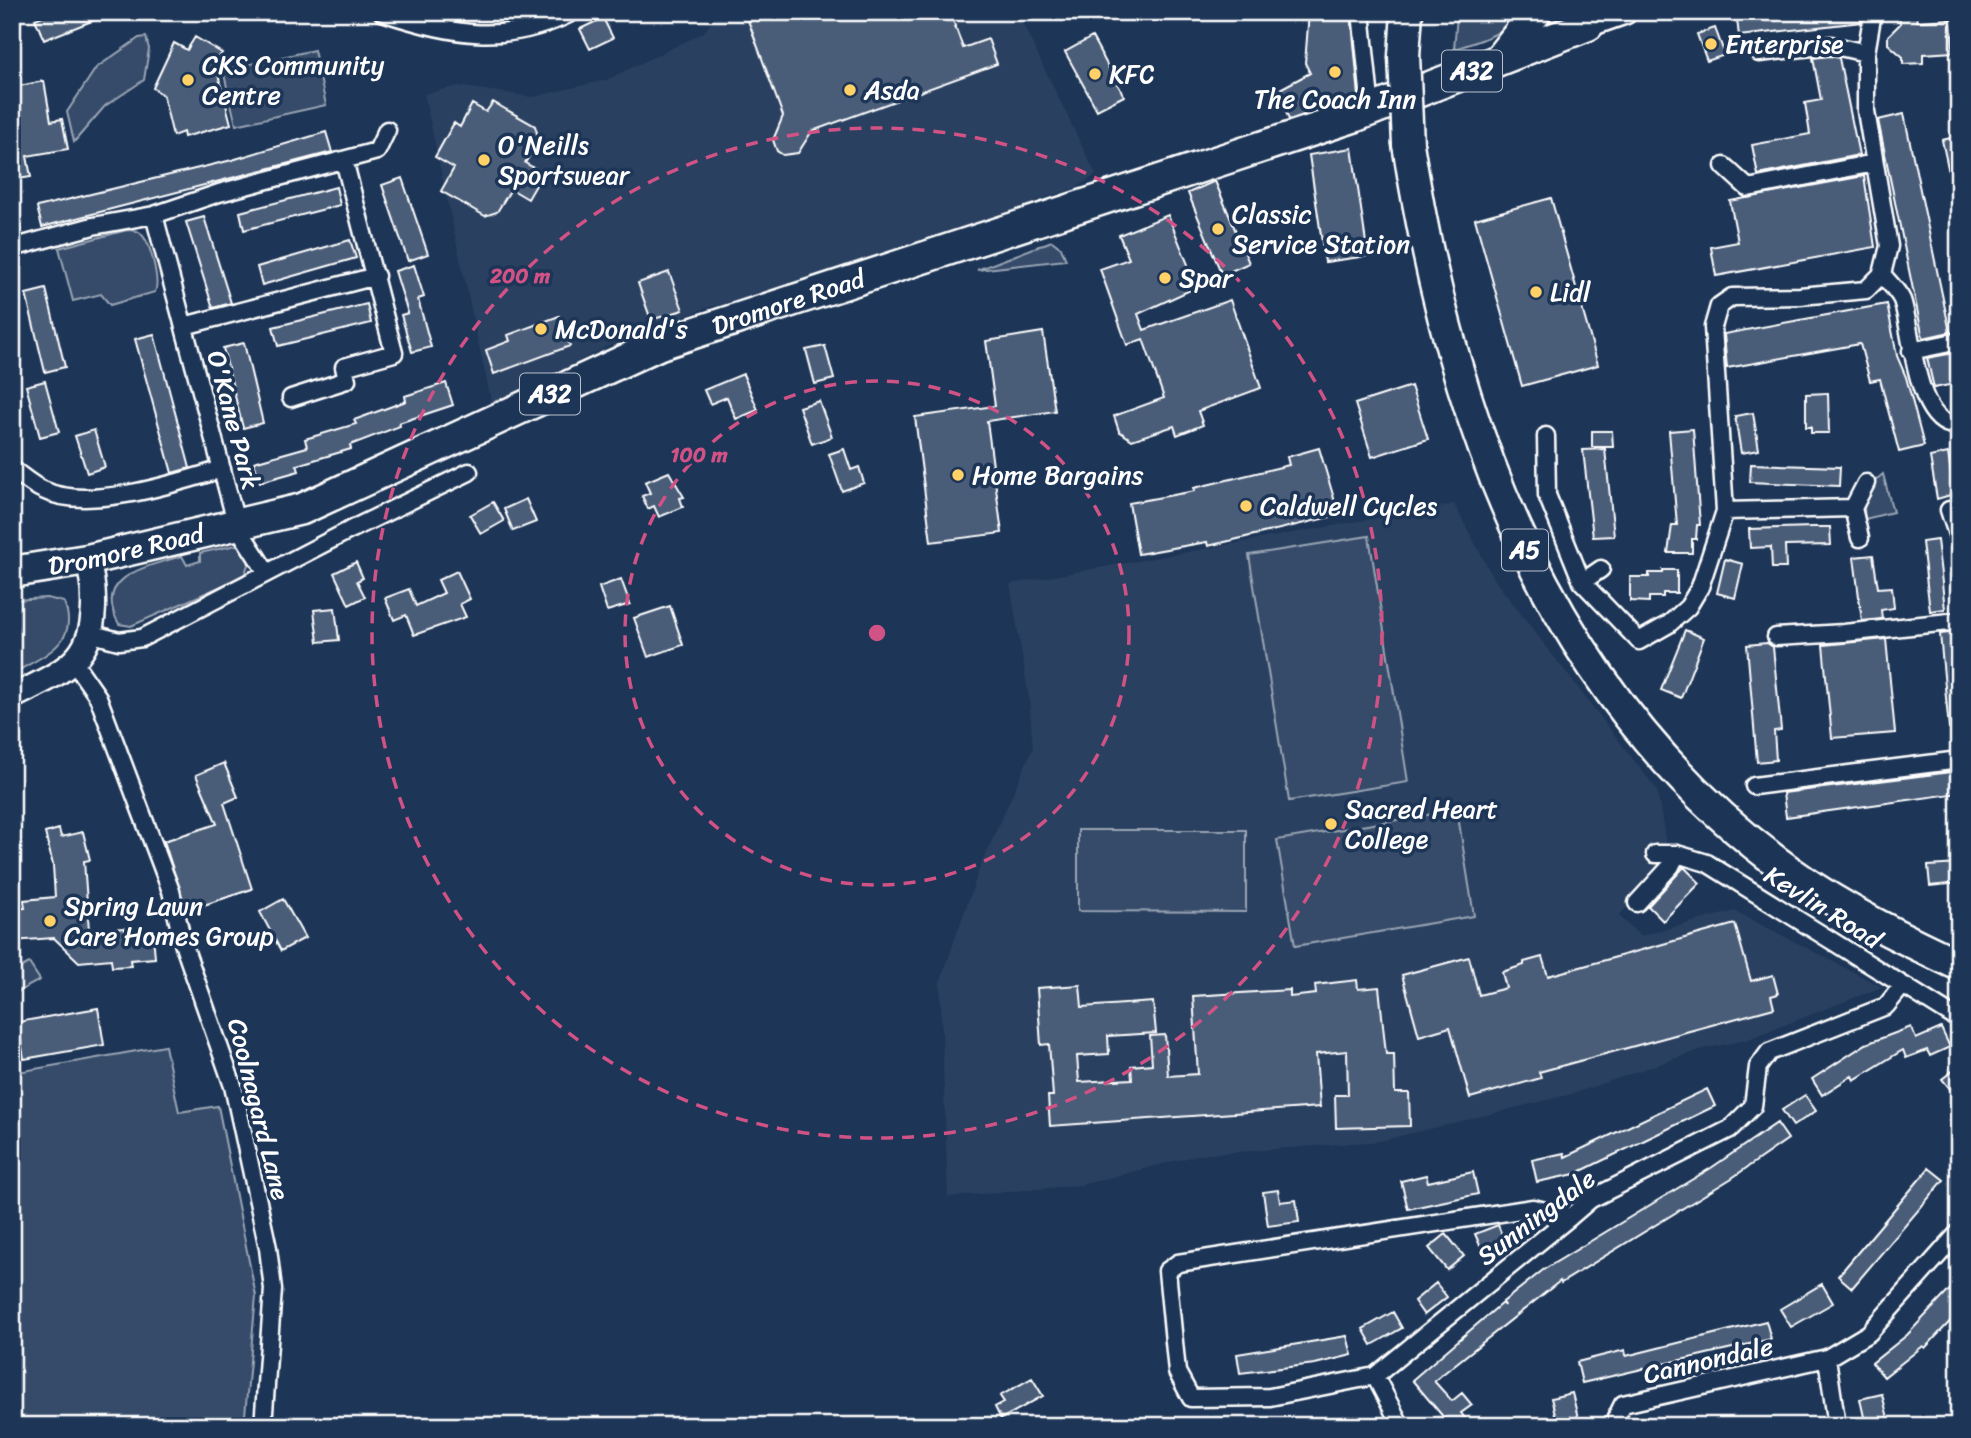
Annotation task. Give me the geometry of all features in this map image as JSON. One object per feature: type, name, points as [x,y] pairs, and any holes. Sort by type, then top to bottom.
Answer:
[{"type":"highway","name":"A5","points":[[1407,12],[1404,56],[1408,144],[1420,220],[1457,376],[1506,512],[1528,555],[1601,677],[1646,736],[1686,782],[1741,833],[1817,888],[1876,924],[1959,965]]},
{"type":"highway","points":[[1497,61],[1536,12]]},
{"type":"highway","name":"A32","points":[[1364,113],[1497,61],[1576,21]]},
{"type":"highway","name":"Dromore Road","points":[[12,572],[87,560],[302,509],[660,344],[1364,113]]},
{"type":"street","points":[[382,12],[417,24],[497,35],[541,28],[573,12]]},
{"type":"street","points":[[1361,12],[1367,74],[1364,113]]},
{"type":"street","points":[[1576,21],[1625,12]]},
{"type":"street","points":[[1546,436],[1547,495],[1582,582],[1639,642],[1669,624],[1688,607],[1700,587],[1725,511],[1713,327],[1719,306],[1732,297],[1800,296],[1866,290],[1882,274],[1889,246],[1866,111],[1866,52],[1873,12]]},
{"type":"street","points":[[1759,53],[1831,44],[1866,52]]},
{"type":"street","points":[[12,248],[93,226],[154,215],[219,193],[377,151],[387,130]]},
{"type":"street","points":[[291,398],[347,380],[344,368],[394,353],[344,160]]},
{"type":"street","points":[[1724,166],[1748,188],[1874,163]]},
{"type":"street","name":"O'Kane Park","points":[[154,215],[237,526]]},
{"type":"street","points":[[1882,274],[1902,299],[1911,351],[1927,401],[1937,416],[1952,426],[1959,425]]},
{"type":"street","name":"O'Kane Park","points":[[184,327],[376,276]]},
{"type":"street","points":[[1911,351],[1959,341]]},
{"type":"street","points":[[12,469],[45,491],[87,498],[148,492],[222,469]]},
{"type":"street","points":[[89,633],[119,641],[142,638],[469,472]]},
{"type":"street","points":[[1860,538],[1855,514],[1866,483]]},
{"type":"street","points":[[1949,510],[1959,540]]},
{"type":"street","points":[[1725,511],[1855,514]]},
{"type":"street","name":"Dromore Road","points":[[237,526],[267,573]]},
{"type":"street","points":[[12,697],[73,661],[84,648],[94,601],[87,560]]},
{"type":"street","points":[[1582,582],[1601,569]]},
{"type":"street","points":[[1776,637],[1959,621]]},
{"type":"street","name":"Coolnagard Lane","points":[[73,661],[98,697],[171,891],[183,943],[233,1086],[268,1248],[273,1289],[263,1426]]},
{"type":"street","points":[[1754,786],[1959,760]]},
{"type":"street","name":"Kevlin Road","points":[[1655,854],[1677,854],[1707,863],[1959,1020]]},
{"type":"street","points":[[1637,903],[1671,866],[1677,854]]},
{"type":"street","name":"Sunningdale","points":[[1570,1217],[1533,1208],[1178,1263],[1167,1271],[1177,1371],[1191,1398],[1270,1397],[1376,1376],[1570,1217],[1591,1199],[1730,1129],[1753,1106],[1758,1067],[1769,1052],[1886,1006],[1903,985]]},
{"type":"street","name":"Cannondale","points":[[1612,1426],[1623,1404],[1826,1358],[1870,1332],[1959,1232]]},
{"type":"street","points":[[1826,1358],[1837,1426]]},
{"type":"street","points":[[1376,1376],[1401,1426]]},
{"type":"shaded area","points":[[720,12],[1017,12],[1096,175],[1074,189],[1046,197],[939,242],[831,279],[706,308],[608,346],[492,405],[424,94],[458,86],[533,97],[606,80],[703,33]]},
{"type":"shaded area","points":[[1460,12],[1520,12],[1515,20],[1500,32],[1454,49],[1457,16]]},
{"type":"shaded area","points":[[146,37],[149,49],[144,80],[105,106],[74,142],[67,112],[96,68],[139,38]]},
{"type":"shaded area","points":[[314,50],[326,105],[236,125],[223,70]]},
{"type":"shaded area","points":[[127,230],[138,231],[146,241],[156,272],[155,292],[110,305],[101,294],[73,301],[59,248]]},
{"type":"shaded area","points":[[1052,241],[1061,248],[1066,260],[977,270]]},
{"type":"shaded area","points":[[1883,474],[1893,512],[1865,519],[1864,505],[1867,494],[1873,483]]},
{"type":"shaded area","name":"Sacred Heart College","points":[[1454,504],[1494,579],[1657,790],[1668,857],[1619,916],[1640,936],[1735,911],[1882,987],[1746,1040],[1703,1049],[1572,1094],[1380,1141],[1198,1155],[1081,1185],[948,1197],[940,982],[980,867],[1033,748],[1029,698],[1010,584]]},
{"type":"shaded area","points":[[1369,536],[1408,782],[1289,801],[1249,555]]},
{"type":"shaded area","points":[[241,544],[250,559],[244,576],[131,626],[119,624],[112,608],[112,595],[118,584],[128,576],[140,569],[182,556],[187,565],[200,561],[200,553]]},
{"type":"shaded area","points":[[47,598],[64,602],[68,616],[63,638],[56,647],[12,674],[12,600]]},
{"type":"shaded area","points":[[1457,810],[1474,916],[1295,946],[1277,840]]},
{"type":"shaded area","points":[[1078,830],[1246,830],[1246,912],[1078,911]]},
{"type":"shaded area","points":[[29,963],[40,980],[12,995],[12,972]]},
{"type":"shaded area","points":[[165,1046],[179,1112],[218,1106],[256,1296],[244,1426],[12,1426],[12,1073]]},
{"type":"building","points":[[53,12],[112,13],[44,40],[35,19]]},
{"type":"building","name":"Asda","points":[[745,12],[950,12],[963,48],[988,39],[997,64],[812,131],[798,153],[783,155],[777,151],[773,140],[783,116]]},
{"type":"building","points":[[1309,12],[1351,12],[1359,96],[1289,120],[1278,90],[1310,73],[1305,63]]},
{"type":"building","points":[[1736,12],[1862,12],[1861,22],[1739,36]]},
{"type":"building","points":[[1899,12],[1917,12],[1917,21],[1951,19],[1953,52],[1923,54],[1923,63],[1903,64],[1903,57],[1888,44],[1888,36],[1900,24]]},
{"type":"building","points":[[603,18],[613,38],[590,49],[580,29]]},
{"type":"building","name":"Enterprise","points":[[1715,28],[1725,55],[1707,61],[1697,34]]},
{"type":"building","name":"CKS Community Centre","points":[[195,37],[222,53],[215,63],[231,124],[184,137],[183,132],[173,136],[163,95],[153,88],[174,43],[187,50]]},
{"type":"building","name":"KFC","points":[[1092,37],[1124,96],[1097,110],[1065,52]]},
{"type":"building","points":[[1813,58],[1839,58],[1859,155],[1758,175],[1752,145],[1810,134],[1805,103],[1821,100]]},
{"type":"building","points":[[44,81],[51,121],[62,119],[68,149],[27,156],[31,177],[12,180],[12,128],[21,126],[14,87]]},
{"type":"building","name":"O'Neills Sportswear","points":[[493,102],[535,126],[539,140],[525,163],[543,173],[528,199],[511,189],[497,212],[485,216],[441,191],[454,168],[435,157],[454,123],[460,127],[472,104],[486,112]]},
{"type":"building","points":[[1904,114],[1950,332],[1923,338],[1878,120]]},
{"type":"building","points":[[326,132],[332,152],[42,227],[37,207],[232,160]]},
{"type":"building","points":[[1959,136],[1959,191],[1953,191],[1942,140]]},
{"type":"building","points":[[1352,148],[1368,256],[1325,262],[1309,155]]},
{"type":"building","points":[[1864,176],[1875,247],[1716,276],[1711,247],[1738,242],[1730,201]]},
{"type":"building","points":[[402,178],[428,254],[408,261],[382,185]]},
{"type":"building","points":[[1215,181],[1249,263],[1222,275],[1188,193]]},
{"type":"building","points":[[336,187],[340,205],[244,230],[240,212]]},
{"type":"building","name":"Lidl","points":[[1551,198],[1598,365],[1522,386],[1475,219]]},
{"type":"building","points":[[1168,215],[1197,287],[1138,314],[1144,330],[1230,300],[1261,388],[1198,411],[1203,425],[1177,435],[1174,426],[1132,440],[1119,431],[1114,416],[1164,398],[1143,339],[1127,345],[1100,269],[1129,259],[1119,235]]},
{"type":"building","points":[[204,217],[231,303],[213,308],[186,222]]},
{"type":"building","points":[[350,240],[356,258],[262,285],[257,267]]},
{"type":"building","points":[[414,265],[424,297],[418,299],[431,347],[412,352],[401,315],[408,313],[395,271]]},
{"type":"building","points":[[669,272],[683,310],[651,320],[638,283]]},
{"type":"building","points":[[46,289],[65,367],[45,372],[26,294]]},
{"type":"building","points":[[367,304],[371,323],[278,346],[273,327]]},
{"type":"building","points":[[1887,304],[1897,356],[1906,377],[1924,446],[1899,452],[1880,379],[1870,381],[1860,344],[1727,368],[1724,334]]},
{"type":"building","points":[[559,316],[570,346],[494,374],[486,350],[510,341],[508,335]]},
{"type":"building","name":"Home Bargains","points":[[1043,332],[1055,411],[987,421],[1002,533],[931,542],[915,417],[995,406],[986,341]]},
{"type":"building","points":[[154,334],[190,468],[172,473],[135,339]]},
{"type":"building","points":[[244,343],[263,423],[243,428],[223,348]]},
{"type":"building","points":[[825,346],[834,379],[815,384],[806,350]]},
{"type":"building","points":[[1959,352],[1959,383],[1934,388],[1927,358]]},
{"type":"building","points":[[743,374],[758,410],[736,419],[727,397],[710,404],[704,390]]},
{"type":"building","points":[[45,381],[59,432],[40,437],[26,386]]},
{"type":"building","points":[[446,383],[453,405],[399,423],[400,426],[350,445],[351,449],[297,465],[299,471],[260,482],[254,462],[307,447],[305,439],[356,424],[354,420],[406,401],[405,396]]},
{"type":"building","points":[[1411,386],[1428,439],[1372,457],[1355,404]]},
{"type":"building","points":[[1828,393],[1829,433],[1811,433],[1811,427],[1806,427],[1806,394]]},
{"type":"building","points":[[819,401],[832,437],[812,444],[799,407]]},
{"type":"building","points":[[1753,413],[1759,450],[1741,453],[1735,416]]},
{"type":"building","points":[[1693,429],[1700,525],[1697,525],[1696,539],[1692,539],[1692,553],[1668,553],[1672,525],[1677,525],[1669,431]]},
{"type":"building","points":[[94,430],[105,467],[87,473],[75,436]]},
{"type":"building","points":[[1592,431],[1612,431],[1613,447],[1592,447]]},
{"type":"building","points":[[1319,448],[1336,505],[1327,508],[1330,517],[1208,546],[1207,542],[1138,554],[1129,503],[1195,491],[1194,488],[1289,465],[1287,457]]},
{"type":"building","points":[[844,449],[851,470],[859,467],[864,483],[842,491],[829,454]]},
{"type":"building","points":[[1605,449],[1614,536],[1593,537],[1583,450]]},
{"type":"building","points":[[1948,453],[1954,494],[1937,499],[1930,457]]},
{"type":"building","points":[[1751,464],[1840,467],[1839,486],[1750,482]]},
{"type":"building","points":[[669,472],[684,497],[680,498],[683,507],[659,517],[654,506],[648,509],[642,496],[650,493],[645,482]]},
{"type":"building","points":[[526,499],[536,522],[513,531],[504,509]]},
{"type":"building","points":[[493,502],[504,521],[481,534],[470,515]]},
{"type":"building","points":[[1830,527],[1831,545],[1785,546],[1786,568],[1772,568],[1771,547],[1750,548],[1749,529]]},
{"type":"building","points":[[1937,540],[1945,609],[1930,611],[1922,542]]},
{"type":"building","points":[[1873,555],[1878,588],[1892,587],[1894,608],[1881,610],[1882,619],[1862,621],[1854,557]]},
{"type":"building","points":[[1725,559],[1743,564],[1735,598],[1717,593]]},
{"type":"building","points":[[356,562],[363,578],[357,581],[365,597],[349,605],[334,573]]},
{"type":"building","points":[[1663,570],[1677,570],[1677,593],[1649,597],[1649,602],[1630,601],[1630,577],[1649,577],[1649,573],[1663,573]]},
{"type":"building","points":[[457,571],[470,599],[460,604],[466,617],[414,635],[406,615],[394,620],[385,598],[409,589],[416,606],[444,593],[438,580]]},
{"type":"building","points":[[621,579],[630,604],[607,611],[599,587]]},
{"type":"building","points":[[670,606],[683,645],[648,657],[634,618]]},
{"type":"building","points":[[335,608],[339,640],[318,642],[314,610]]},
{"type":"building","points":[[1685,630],[1704,638],[1681,698],[1661,690]]},
{"type":"building","points":[[1959,632],[1959,728],[1949,729],[1940,634]]},
{"type":"building","points":[[1886,639],[1895,733],[1832,738],[1823,645]]},
{"type":"building","points":[[1767,643],[1773,647],[1781,730],[1774,731],[1776,760],[1757,762],[1747,645]]},
{"type":"building","points":[[224,763],[238,797],[224,803],[252,889],[186,911],[164,841],[217,824],[196,775]]},
{"type":"building","points":[[1959,771],[1959,793],[1786,817],[1783,793]]},
{"type":"building","name":"Spring Lawn Care Homes Group","points":[[59,829],[61,837],[83,832],[90,860],[84,861],[89,930],[125,928],[125,934],[153,933],[155,958],[130,960],[131,966],[112,967],[111,959],[79,962],[54,938],[12,941],[12,909],[25,908],[24,900],[55,897],[53,865],[45,833]]},
{"type":"building","points":[[1959,864],[1959,883],[1930,886],[1928,866]]},
{"type":"building","points":[[1684,867],[1700,883],[1663,921],[1648,906]]},
{"type":"building","points":[[283,899],[305,938],[281,951],[260,912]]},
{"type":"building","points":[[1735,924],[1751,981],[1773,975],[1778,994],[1771,996],[1774,1008],[1539,1072],[1541,1078],[1470,1098],[1450,1027],[1419,1036],[1402,975],[1469,957],[1479,995],[1506,988],[1502,972],[1542,957],[1548,976]]},
{"type":"building","points":[[1357,980],[1358,989],[1379,987],[1386,1054],[1394,1054],[1395,1093],[1409,1093],[1410,1126],[1336,1128],[1335,1095],[1348,1095],[1347,1051],[1316,1054],[1320,1107],[1050,1126],[1048,1096],[1053,1096],[1049,1044],[1041,1045],[1037,988],[1080,985],[1082,1007],[1153,1002],[1156,1033],[1108,1036],[1109,1054],[1077,1056],[1079,1082],[1132,1079],[1131,1066],[1152,1064],[1150,1036],[1165,1035],[1168,1076],[1198,1074],[1193,996],[1290,990],[1290,997],[1316,994],[1315,985]]},
{"type":"building","points":[[98,1008],[104,1045],[24,1059],[18,1022]]},
{"type":"building","points":[[1911,1027],[1916,1039],[1941,1028],[1950,1047],[1930,1056],[1927,1050],[1906,1058],[1903,1050],[1854,1080],[1852,1076],[1822,1095],[1812,1079],[1866,1044]]},
{"type":"building","points":[[1959,1066],[1959,1100],[1942,1079]]},
{"type":"building","points":[[1707,1089],[1715,1106],[1575,1174],[1537,1182],[1532,1160],[1564,1153],[1565,1157]]},
{"type":"building","points":[[1805,1095],[1816,1111],[1793,1126],[1782,1110]]},
{"type":"building","points":[[1777,1123],[1788,1139],[1732,1178],[1561,1283],[1560,1281],[1434,1381],[1452,1401],[1462,1393],[1472,1405],[1461,1413],[1471,1426],[1451,1426],[1412,1380],[1502,1303],[1504,1306],[1503,1302],[1543,1270],[1711,1168]]},
{"type":"building","points":[[1929,1168],[1944,1180],[1852,1288],[1838,1276]]},
{"type":"building","points":[[1473,1172],[1478,1194],[1408,1209],[1401,1181],[1426,1175],[1428,1182]]},
{"type":"building","points":[[1278,1190],[1280,1202],[1296,1200],[1299,1222],[1268,1226],[1263,1192]]},
{"type":"building","points":[[1498,1225],[1507,1248],[1485,1257],[1475,1234]]},
{"type":"building","points":[[1446,1234],[1464,1256],[1447,1270],[1429,1248]]},
{"type":"building","points":[[1959,1280],[1959,1312],[1925,1348],[1923,1346],[1884,1377],[1872,1363],[1907,1335]]},
{"type":"building","points":[[1436,1283],[1447,1297],[1424,1315],[1414,1301]]},
{"type":"building","points":[[1822,1284],[1833,1303],[1791,1327],[1780,1309]]},
{"type":"building","points":[[1393,1312],[1402,1328],[1372,1345],[1363,1329]]},
{"type":"building","points":[[1766,1321],[1771,1339],[1582,1383],[1577,1362],[1625,1350],[1626,1356]]},
{"type":"building","points":[[1347,1336],[1352,1355],[1315,1364],[1240,1373],[1237,1354]]},
{"type":"building","points":[[1032,1378],[1043,1396],[1001,1419],[995,1407],[1004,1402],[1000,1396]]},
{"type":"building","points":[[1572,1393],[1580,1426],[1558,1426],[1551,1398]]},
{"type":"building","points":[[1882,1394],[1890,1426],[1866,1426],[1860,1399]]},
{"type":"place","name":"Enterprise","points":[[1711,44]]},
{"type":"place","name":"The Coach Inn","points":[[1335,72]]},
{"type":"place","name":"KFC","points":[[1095,74]]},
{"type":"place","name":"CKS Community Centre","points":[[188,80]]},
{"type":"place","name":"Asda","points":[[850,90]]},
{"type":"place","name":"O'Neills Sportswear","points":[[484,160]]},
{"type":"place","name":"Classic Service Station","points":[[1218,229]]},
{"type":"place","name":"Spar","points":[[1165,278]]},
{"type":"place","name":"Lidl","points":[[1536,292]]},
{"type":"place","name":"McDonald's","points":[[541,329]]},
{"type":"place","name":"Home Bargains","points":[[958,475]]},
{"type":"place","name":"Caldwell Cycles","points":[[1246,506]]},
{"type":"place","name":"Sacred Heart College","points":[[1331,824]]},
{"type":"place","name":"Spring Lawn Care Homes Group","points":[[50,921]]}]
